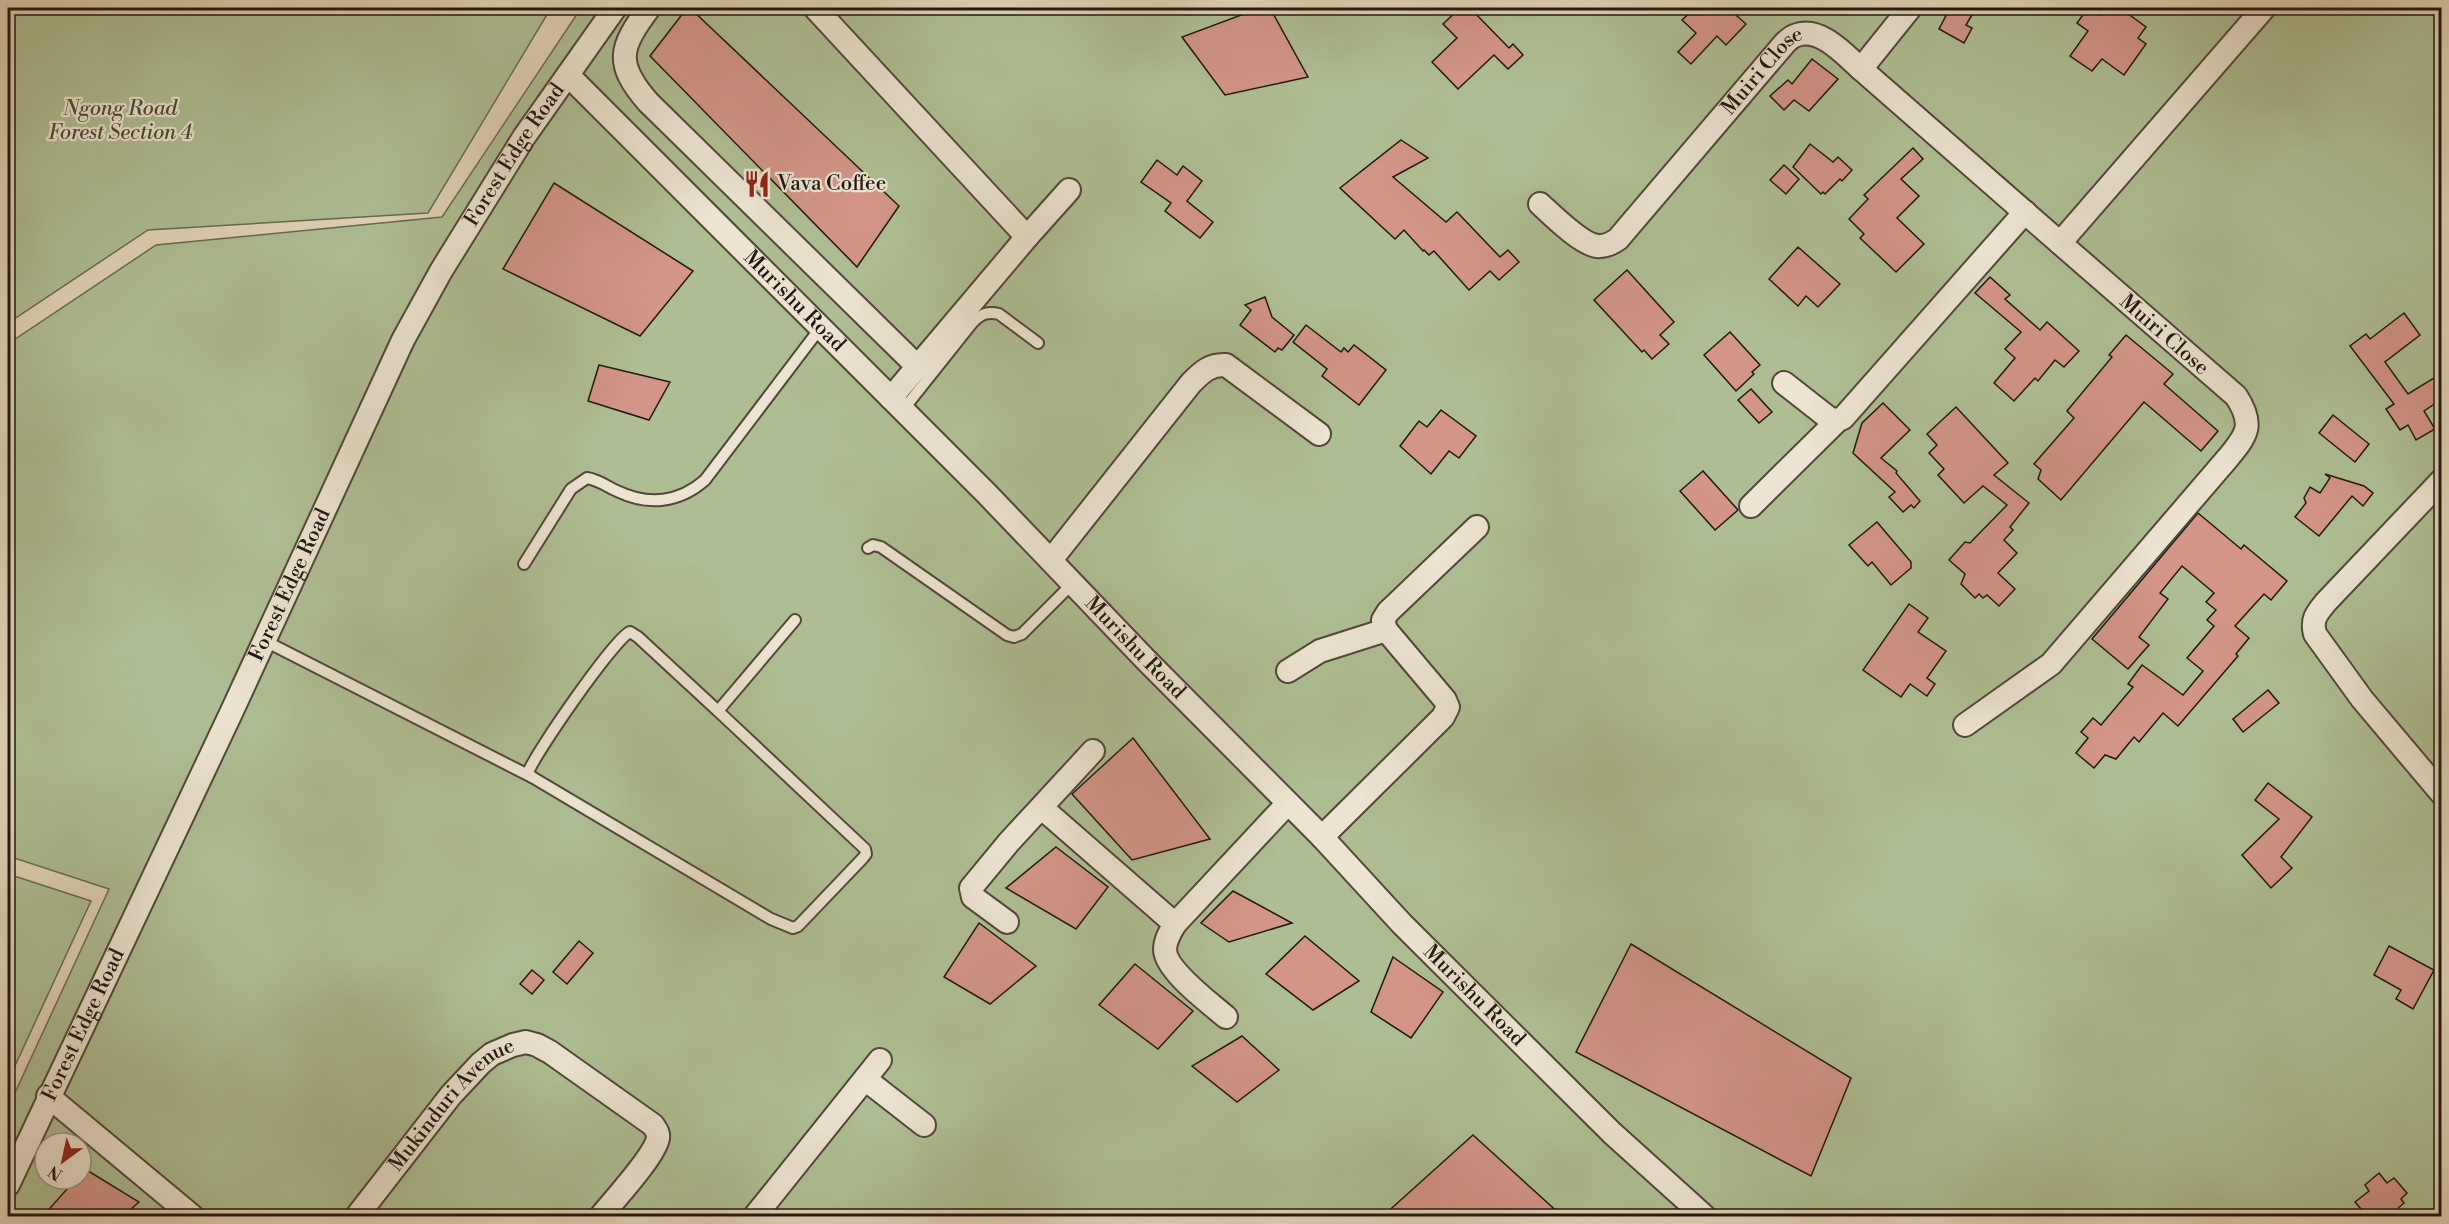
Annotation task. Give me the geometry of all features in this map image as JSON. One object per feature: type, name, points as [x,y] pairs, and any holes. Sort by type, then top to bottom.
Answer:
[{"type":"street","name":"Forest Edge Road","points":[[8,1185],[48,1096],[265,641],[403,340],[441,271],[524,137],[615,8]]},
{"type":"street","points":[[649,8],[631,32],[624,49],[627,68],[633,84],[648,102],[918,367]]},
{"type":"street","points":[[815,8],[1027,237]]},
{"type":"street","points":[[1861,69],[1910,8]]},
{"type":"street","points":[[2060,243],[2264,8]]},
{"type":"street","name":"Muiri Close","points":[[1540,204],[1573,233],[1594,246],[1609,245],[1618,239],[1785,43],[1797,35],[1812,34],[1827,41],[1861,69],[2236,396],[2245,409],[2248,429],[2240,444],[2051,664],[1965,725]]},
{"type":"street","name":"Murishu Road","points":[[568,75],[1051,560],[1322,837],[1402,924],[1612,1133],[1704,1216]]},
{"type":"street","points":[[897,404],[918,367],[1069,190]]},
{"type":"street","points":[[1751,506],[1838,420],[1844,418],[2025,212]]},
{"type":"street","points":[[1051,560],[1191,382],[1203,371],[1216,364],[1226,365],[1319,434]]},
{"type":"street","points":[[1784,383],[1824,415],[1838,420]]},
{"type":"street","points":[[2442,480],[2326,602],[2316,615],[2313,625],[2315,634],[2362,699],[2442,794]]},
{"type":"street","points":[[1322,837],[1443,717],[1448,707],[1445,700],[1386,630],[1383,620],[1388,612],[1477,527]]},
{"type":"street","points":[[1288,671],[1320,651],[1386,630]]},
{"type":"street","points":[[1007,922],[973,897],[971,888],[1009,842],[1093,751]]},
{"type":"street","points":[[1226,1017],[1170,966],[1165,951],[1167,937],[1175,924],[1288,803]]},
{"type":"street","points":[[1042,808],[1175,924]]},
{"type":"street","name":"Mukinduri Avenue","points":[[357,1216],[470,1074],[492,1054],[525,1042],[550,1052],[653,1125],[658,1132],[658,1140],[651,1153],[601,1216]]},
{"type":"street","points":[[755,1216],[880,1060]]},
{"type":"street","points":[[865,1079],[924,1125]]},
{"type":"street","points":[[48,1096],[192,1216]]},
{"type":"lane","points":[[897,404],[973,322],[984,314],[993,312],[999,314],[1038,343]]},
{"type":"lane","points":[[524,564],[572,489],[587,478],[597,479],[633,498],[648,501],[677,498],[694,490],[705,480],[821,327]]},
{"type":"lane","points":[[868,548],[873,545],[881,547],[1006,635],[1014,637],[1022,634],[1073,583]]},
{"type":"lane","points":[[718,711],[795,620]]},
{"type":"lane","points":[[265,641],[532,777],[771,919],[793,928],[798,926],[866,854],[865,849],[630,632],[624,634],[606,656],[545,745],[529,769],[528,773],[532,777]]},
{"type":"green space","name":"Ngong Road Forest Section 4","points":[[8,8],[551,8],[428,213],[148,230],[8,323]]},
{"type":"green space","points":[[581,8],[2441,8],[2441,1216],[8,1216],[8,1108],[109,889],[8,856],[8,344],[156,245],[442,217]]},
{"type":"green space","points":[[8,874],[91,901],[8,1081]]},
{"type":"building","points":[[687,8],[690,8],[899,206],[857,267],[650,56]]},
{"type":"building","points":[[1260,8],[1270,8],[1308,77],[1225,95],[1182,37]]},
{"type":"building","points":[[1460,8],[1470,8],[1509,48],[1513,44],[1523,55],[1508,69],[1494,55],[1458,89],[1432,62],[1457,38],[1443,24]]},
{"type":"building","points":[[1695,8],[1728,8],[1746,24],[1726,45],[1717,36],[1691,64],[1678,52],[1696,33],[1682,20]]},
{"type":"building","points":[[1950,8],[1976,8],[1966,25],[1972,28],[1964,43],[1939,29]]},
{"type":"building","points":[[2088,8],[2101,15],[2107,8],[2120,8],[2146,27],[2138,38],[2146,44],[2124,75],[2102,59],[2092,71],[2070,56],[2088,31],[2077,23]]},
{"type":"building","points":[[1812,59],[1838,79],[1809,111],[1794,100],[1784,110],[1770,96],[1788,80],[1792,84]]},
{"type":"building","points":[[1401,140],[1428,158],[1393,177],[1446,222],[1457,212],[1500,257],[1508,250],[1519,262],[1499,280],[1490,271],[1469,290],[1434,251],[1429,255],[1423,251],[1404,230],[1395,239],[1340,188]]},
{"type":"building","points":[[1810,144],[1833,162],[1838,157],[1852,170],[1825,194],[1823,192],[1821,194],[1793,167]]},
{"type":"building","points":[[1913,148],[1923,159],[1901,179],[1919,196],[1897,218],[1924,244],[1896,272],[1860,238],[1864,234],[1849,219],[1868,199],[1864,195]]},
{"type":"building","points":[[1157,160],[1177,175],[1183,166],[1202,181],[1187,201],[1213,222],[1200,238],[1165,211],[1171,203],[1141,182]]},
{"type":"building","points":[[1784,165],[1799,179],[1786,194],[1770,180]]},
{"type":"building","points":[[554,183],[693,271],[640,336],[503,269]]},
{"type":"building","points":[[1798,247],[1840,284],[1818,307],[1806,296],[1798,306],[1769,279]]},
{"type":"building","points":[[1627,270],[1674,322],[1660,335],[1669,344],[1652,359],[1644,350],[1642,352],[1594,300]]},
{"type":"building","points":[[1990,277],[2010,295],[2005,299],[2040,330],[2047,322],[2079,351],[2064,367],[2055,360],[2038,381],[2035,378],[2014,401],[1994,383],[2015,358],[2005,349],[2021,332],[1975,293]]},
{"type":"building","points":[[1265,297],[1272,317],[1294,335],[1282,350],[1278,348],[1275,352],[1240,325],[1251,310],[1245,305]]},
{"type":"building","points":[[2404,313],[2420,335],[2385,362],[2408,394],[2442,373],[2442,399],[2424,411],[2435,429],[2416,440],[2408,425],[2400,430],[2386,409],[2394,404],[2350,346],[2366,334],[2370,339]]},
{"type":"building","points":[[1306,325],[1341,352],[1344,348],[1348,352],[1354,345],[1386,370],[1359,405],[1322,376],[1327,369],[1293,342]]},
{"type":"building","points":[[1730,332],[1760,365],[1736,391],[1704,355]]},
{"type":"building","points":[[2126,335],[2173,374],[2164,384],[2218,431],[2201,451],[2144,402],[2061,500],[2038,479],[2041,470],[2034,464],[2074,418],[2067,411],[2112,357],[2109,355]]},
{"type":"building","points":[[599,365],[670,382],[649,420],[588,401]]},
{"type":"building","points":[[1751,389],[1772,412],[1759,423],[1738,400]]},
{"type":"building","points":[[1883,403],[1910,430],[1881,458],[1897,471],[1896,473],[1920,501],[1914,508],[1911,505],[1903,512],[1889,497],[1895,492],[1853,453],[1862,423]]},
{"type":"building","points":[[1956,407],[2008,463],[1994,475],[2029,503],[2010,527],[2013,530],[2004,540],[2017,553],[1998,573],[2015,589],[1999,606],[1987,595],[1983,598],[1979,594],[1975,598],[1961,584],[1965,574],[1949,560],[1965,542],[1970,543],[2007,505],[1983,486],[1964,503],[1938,475],[1944,469],[1929,453],[1937,445],[1927,434]]},
{"type":"building","points":[[1441,410],[1476,436],[1459,458],[1449,451],[1431,474],[1400,446],[1419,421],[1427,427]]},
{"type":"building","points":[[2333,415],[2369,444],[2355,462],[2319,433]]},
{"type":"building","points":[[1703,471],[1738,510],[1715,530],[1680,491]]},
{"type":"building","points":[[2325,474],[2364,486],[2373,493],[2363,506],[2352,496],[2319,536],[2295,517],[2306,503],[2304,498],[2310,487],[2320,493],[2330,478]]},
{"type":"building","points":[[2198,513],[2241,549],[2244,545],[2287,581],[2271,600],[2264,594],[2235,626],[2249,638],[2236,654],[2238,656],[2178,726],[2163,713],[2139,742],[2134,737],[2116,759],[2105,755],[2094,768],[2076,753],[2088,738],[2081,732],[2093,718],[2101,725],[2133,687],[2128,684],[2142,665],[2183,695],[2203,671],[2187,658],[2214,626],[2207,620],[2216,610],[2206,602],[2214,593],[2182,566],[2160,593],[2168,599],[2139,637],[2149,645],[2128,669],[2092,639]]},
{"type":"building","points":[[1877,522],[1911,562],[1911,568],[1891,585],[1872,562],[1868,566],[1849,545]]},
{"type":"building","points":[[1909,604],[1928,618],[1918,632],[1946,651],[1927,678],[1935,684],[1927,696],[1910,684],[1901,697],[1863,670]]},
{"type":"building","points":[[2268,690],[2279,703],[2243,732],[2233,719]]},
{"type":"building","points":[[1133,738],[1210,839],[1132,860],[1072,794]]},
{"type":"building","points":[[2268,783],[2312,817],[2281,857],[2292,868],[2271,888],[2242,855],[2279,819],[2255,800]]},
{"type":"building","points":[[1056,847],[1108,887],[1076,929],[1006,888]]},
{"type":"building","points":[[1233,891],[1292,923],[1229,942],[1201,923]]},
{"type":"building","points":[[979,923],[1036,966],[990,1004],[944,977]]},
{"type":"building","points":[[1305,936],[1359,981],[1313,1010],[1266,974]]},
{"type":"building","points":[[579,941],[593,953],[567,984],[553,972]]},
{"type":"building","points":[[1631,944],[1851,1078],[1811,1176],[1576,1052]]},
{"type":"building","points":[[2389,946],[2434,970],[2413,1009],[2396,999],[2401,990],[2374,975]]},
{"type":"building","points":[[1393,957],[1443,992],[1411,1038],[1371,1012]]},
{"type":"building","points":[[1135,964],[1193,1011],[1158,1049],[1099,1005]]},
{"type":"building","points":[[532,970],[544,980],[532,994],[520,984]]},
{"type":"building","points":[[1242,1036],[1279,1070],[1237,1102],[1192,1066]]},
{"type":"building","points":[[1473,1135],[1562,1216],[1383,1216]]},
{"type":"building","points":[[2379,1173],[2387,1183],[2394,1178],[2407,1193],[2401,1199],[2404,1203],[2389,1216],[2367,1216],[2355,1202],[2369,1191],[2365,1185]]},
{"type":"building","points":[[93,1174],[139,1202],[123,1216],[43,1216],[65,1191],[93,1191]]},
{"type":"place","name":"Vava Coffee","points":[[757,184]]}]
